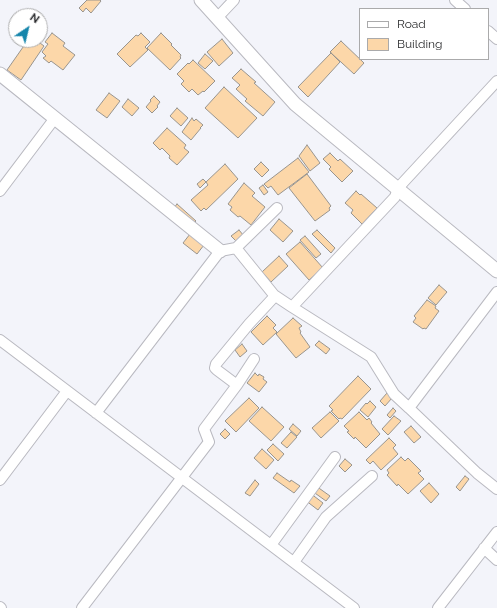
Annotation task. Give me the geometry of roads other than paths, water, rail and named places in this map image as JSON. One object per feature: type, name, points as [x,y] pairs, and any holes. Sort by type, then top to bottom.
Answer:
[{"type":"street","points":[[201,0],[295,104],[497,271]]},
{"type":"street","points":[[217,18],[234,0]]},
{"type":"street","points":[[455,0],[464,8]]},
{"type":"street","points":[[489,32],[497,39]]},
{"type":"street","points":[[0,74],[220,251]]},
{"type":"street","points":[[292,307],[395,197],[398,188],[497,81]]},
{"type":"street","points":[[0,191],[55,118]]},
{"type":"street","points":[[96,413],[220,251],[236,248],[277,208]]},
{"type":"street","points":[[236,248],[275,296],[371,357],[394,394],[477,473],[497,489]]},
{"type":"street","points":[[409,408],[497,292]]},
{"type":"street","points":[[237,385],[215,368],[216,364],[249,324],[275,296]]},
{"type":"street","points":[[0,340],[354,608]]},
{"type":"street","points":[[82,608],[209,442],[204,429],[237,385],[254,359]]},
{"type":"street","points":[[0,480],[67,391]]},
{"type":"street","points":[[270,545],[335,456]]},
{"type":"street","points":[[294,562],[326,517],[372,476]]},
{"type":"street","points":[[438,608],[497,532]]},
{"type":"street","points":[[484,548],[497,560]]}]
